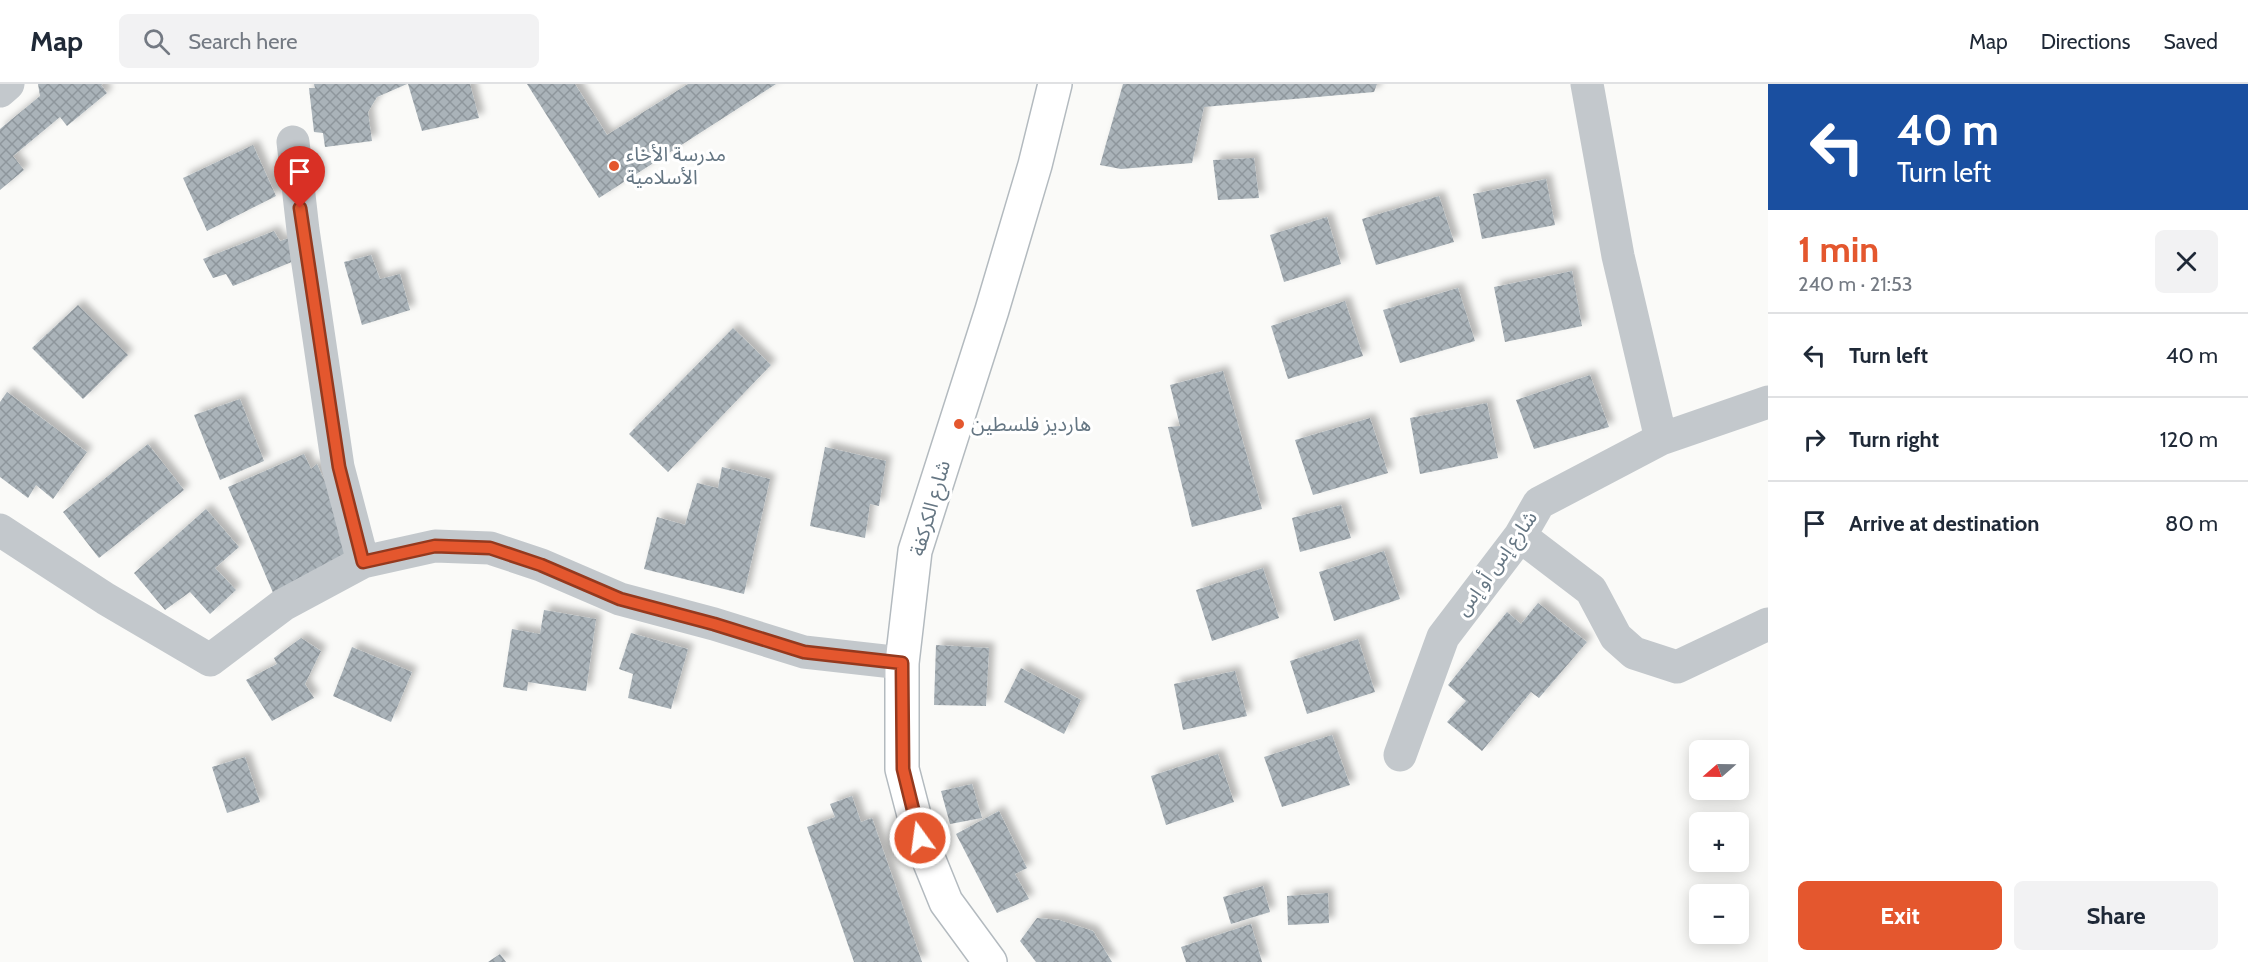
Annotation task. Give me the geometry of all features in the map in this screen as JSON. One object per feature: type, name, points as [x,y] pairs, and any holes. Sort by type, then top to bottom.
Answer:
[{"type":"street","points":[[0,91],[8,84]]},
{"type":"street","name":"شارع الكركفة","points":[[990,962],[946,902],[920,838],[903,769],[902,663],[915,551],[992,310],[1035,165],[1055,84]]},
{"type":"street","points":[[1587,84],[1618,256],[1661,439]]},
{"type":"street","points":[[293,142],[303,230],[339,467],[363,562]]},
{"type":"street","name":"شارع إس أو إس","points":[[1400,755],[1443,637],[1520,536],[1539,503],[1661,439],[1768,402]]},
{"type":"street","points":[[0,530],[106,599],[210,660],[283,605],[363,562],[435,546],[490,548],[541,565],[620,599],[714,624],[804,652],[902,663]]},
{"type":"street","points":[[1520,536],[1592,590],[1616,637],[1634,653],[1677,667],[1768,624]]},
{"type":"building","points":[[38,84],[103,84],[101,85],[107,93],[67,126],[60,117],[13,156],[24,170],[0,190],[0,129],[40,96]]},
{"type":"building","points":[[314,84],[407,84],[377,97],[368,112],[372,141],[325,147],[323,133],[314,132],[309,88],[315,88]]},
{"type":"building","points":[[408,84],[470,84],[479,118],[422,131]]},
{"type":"building","name":"مدرسة الأخاء الأسلامية","points":[[527,84],[575,84],[607,135],[688,84],[776,84],[599,198]]},
{"type":"building","points":[[1123,84],[1377,84],[1374,92],[1204,107],[1192,163],[1121,169],[1100,165]]},
{"type":"building","points":[[253,145],[276,196],[207,231],[183,178]]},
{"type":"building","points":[[1254,158],[1259,198],[1218,200],[1213,160]]},
{"type":"building","points":[[1546,179],[1555,225],[1482,239],[1473,194]]},
{"type":"building","points":[[1439,196],[1454,242],[1376,265],[1362,219]]},
{"type":"building","points":[[1327,217],[1341,264],[1284,282],[1270,235]]},
{"type":"building","points":[[274,231],[280,241],[289,238],[299,259],[233,286],[226,274],[213,278],[203,259]]},
{"type":"building","points":[[371,255],[380,279],[400,274],[410,310],[362,325],[344,262]]},
{"type":"building","points":[[1572,271],[1582,326],[1505,342],[1494,287]]},
{"type":"building","points":[[1458,288],[1475,341],[1400,363],[1383,310]]},
{"type":"building","points":[[1345,301],[1363,356],[1288,379],[1271,326]]},
{"type":"building","points":[[78,305],[128,355],[83,399],[32,348]]},
{"type":"building","points":[[733,328],[771,365],[668,472],[629,434]]},
{"type":"building","points":[[1223,371],[1262,509],[1192,527],[1168,427],[1180,426],[1170,385]]},
{"type":"building","points":[[1590,375],[1609,427],[1534,449],[1516,400]]},
{"type":"building","points":[[7,392],[87,452],[53,499],[36,485],[28,498],[0,477],[0,402]]},
{"type":"building","points":[[240,399],[264,461],[220,480],[194,415]]},
{"type":"building","points":[[1487,403],[1498,458],[1420,474],[1410,418]]},
{"type":"building","points":[[1370,418],[1388,473],[1313,495],[1295,440]]},
{"type":"building","points":[[148,444],[184,490],[99,558],[63,512]]},
{"type":"building","points":[[825,447],[886,461],[879,506],[870,504],[865,538],[810,526]]},
{"type":"building","points":[[304,454],[311,469],[317,464],[359,557],[274,595],[228,487]]},
{"type":"building","points":[[722,467],[770,479],[744,594],[644,569],[657,517],[685,525],[697,483],[718,488]]},
{"type":"building","points":[[1341,505],[1351,538],[1300,552],[1292,518]]},
{"type":"building","points":[[206,509],[239,547],[215,568],[236,590],[210,614],[190,592],[165,610],[134,573]]},
{"type":"building","points":[[1384,551],[1400,599],[1334,621],[1319,572]]},
{"type":"building","points":[[1263,568],[1279,618],[1212,641],[1196,590]]},
{"type":"building","points":[[1538,603],[1587,642],[1539,698],[1531,692],[1482,751],[1447,722],[1466,701],[1448,685],[1507,612],[1521,624]]},
{"type":"building","points":[[544,610],[596,619],[586,691],[528,682],[527,691],[503,687],[512,629],[540,634]]},
{"type":"building","points":[[631,633],[688,649],[671,709],[628,698],[633,674],[619,669]]},
{"type":"building","points":[[301,638],[321,651],[305,684],[314,698],[272,721],[246,680],[277,664],[274,658]]},
{"type":"building","points":[[1358,639],[1375,692],[1307,714],[1290,661]]},
{"type":"building","points":[[936,645],[989,648],[986,706],[934,705]]},
{"type":"building","points":[[352,647],[412,672],[391,722],[333,696]]},
{"type":"building","points":[[1021,668],[1081,700],[1064,734],[1004,702]]},
{"type":"building","points":[[1235,671],[1247,716],[1183,730],[1174,684]]},
{"type":"building","points":[[1332,735],[1350,785],[1282,807],[1264,757]]},
{"type":"building","points":[[1218,754],[1234,802],[1166,825],[1151,776]]},
{"type":"building","points":[[245,757],[260,802],[227,813],[212,767]]},
{"type":"building","points":[[972,784],[982,818],[950,824],[941,791]]},
{"type":"building","points":[[852,796],[861,822],[872,818],[922,962],[854,962],[807,827],[835,817],[830,804]]},
{"type":"building","points":[[999,811],[1027,868],[1015,874],[1029,899],[997,913],[956,834]]},
{"type":"building","points":[[1263,886],[1270,912],[1231,924],[1223,897]]},
{"type":"building","points":[[1328,893],[1329,923],[1288,925],[1287,896]]},
{"type":"building","points":[[1037,918],[1059,920],[1093,931],[1112,962],[1036,962],[1020,941]]},
{"type":"building","points":[[1251,924],[1262,962],[1186,962],[1181,947]]},
{"type":"building","points":[[500,954],[506,962],[488,962]]},
{"type":"place","name":"مدرسة الأخاء الأسلامية","points":[[614,166]]},
{"type":"place","name":"هارديز فلسطين","points":[[959,424]]},
{"type":"route","points":[[300,208],[339,467],[363,562],[435,546],[490,548],[541,565],[620,599],[714,624],[804,652],[902,663],[903,769],[920,838]]}]
